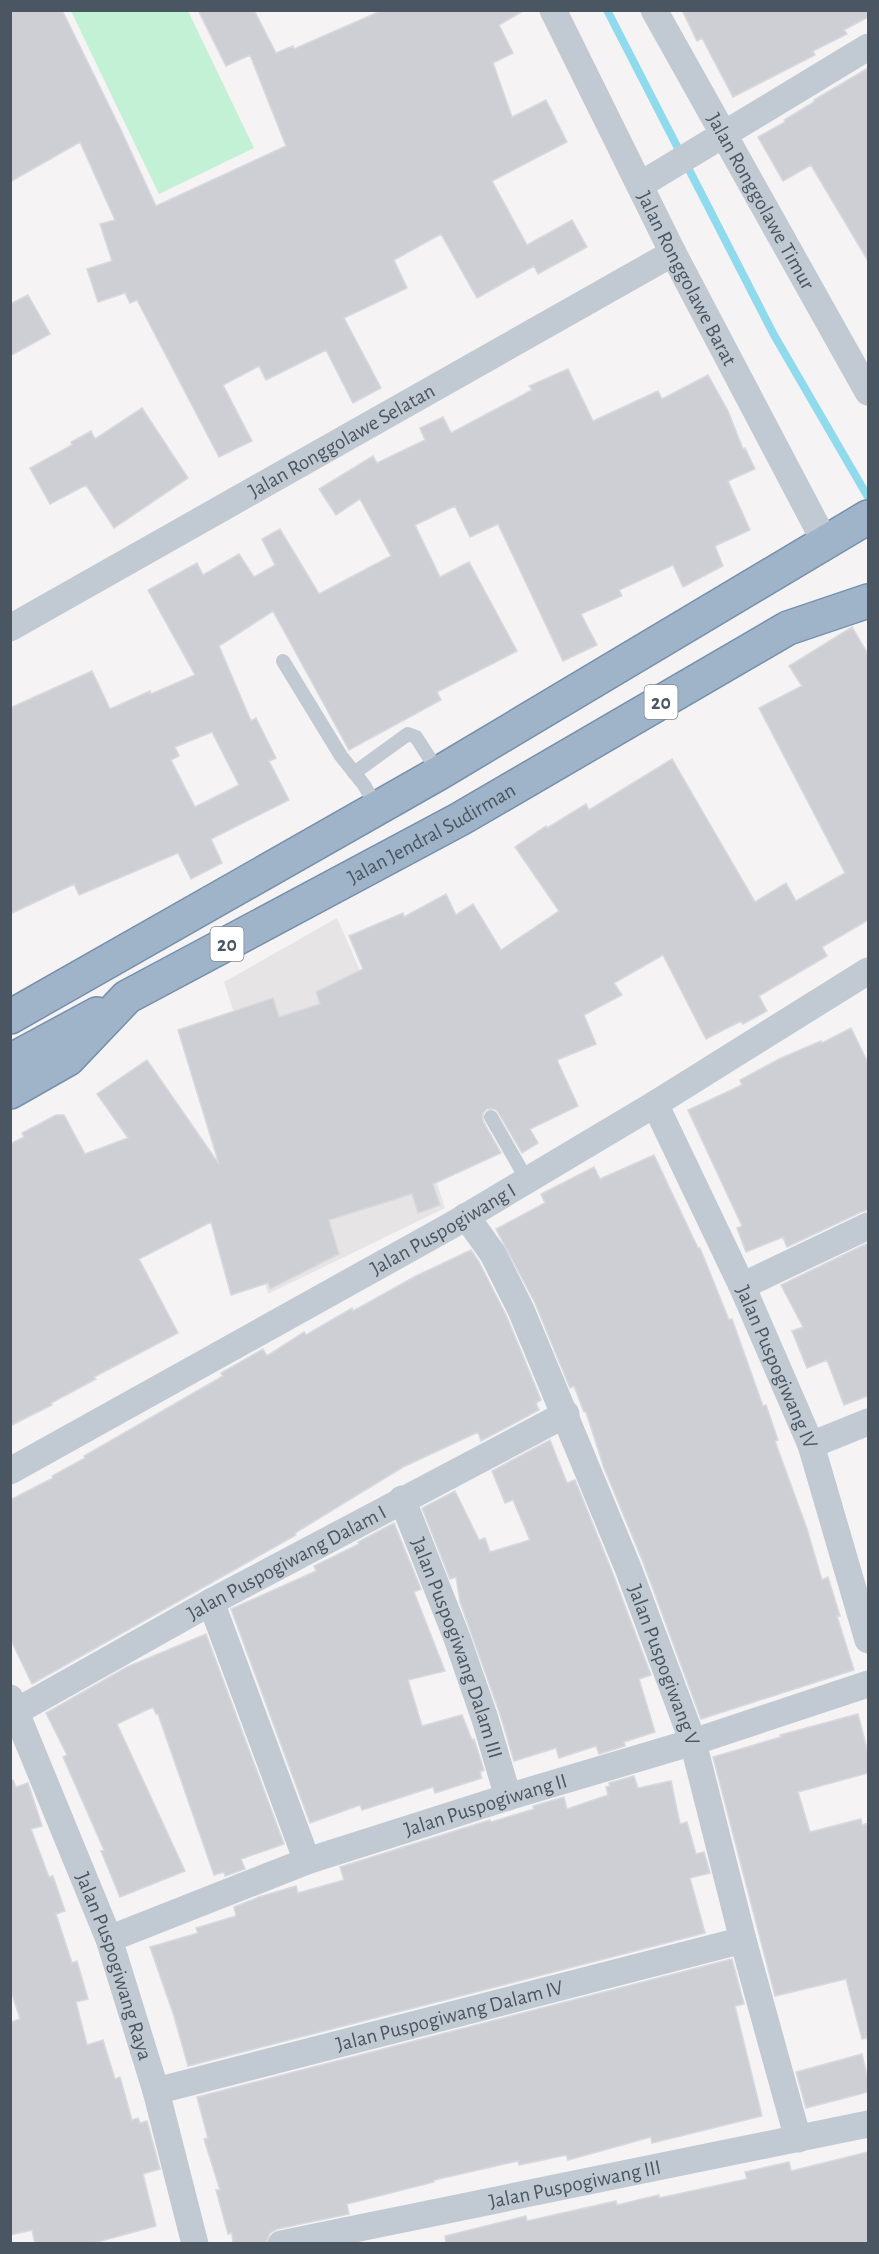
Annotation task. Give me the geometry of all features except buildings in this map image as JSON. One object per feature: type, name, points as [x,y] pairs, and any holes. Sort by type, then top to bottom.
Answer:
[{"type":"highway","name":"20","points":[[10,1017],[377,807],[439,774],[868,517]]},
{"type":"highway","name":"Jalan Jendral Sudirman","points":[[10,1092],[68,1059],[127,997],[460,819],[788,628],[864,609]]},
{"type":"highway","name":"20","points":[[10,1061],[127,997]]},
{"type":"street","name":"Jalan Ronggolawe Barat","points":[[553,10],[647,181],[674,253],[831,539]]},
{"type":"street","name":"Jalan Ronggolawe Timur","points":[[654,10],[716,139],[868,392]]},
{"type":"street","points":[[647,181],[868,47]]},
{"type":"street","name":"Jalan Ronggolawe Selatan","points":[[10,628],[674,253]]},
{"type":"street","name":"Jalan Puspogiwang I","points":[[10,1471],[466,1216],[655,1104],[868,972]]},
{"type":"street","name":"Jalan Puspogiwang IV","points":[[655,1104],[742,1286],[811,1445],[868,1640]]},
{"type":"street","name":"Jalan Puspogiwang V","points":[[466,1216],[493,1254],[521,1310],[566,1414],[628,1568],[693,1742],[743,1940],[798,2139]]},
{"type":"street","points":[[742,1286],[868,1226]]},
{"type":"street","name":"Jalan Puspogiwang Dalam I","points":[[13,1708],[402,1499],[566,1414]]},
{"type":"street","points":[[811,1445],[868,1422]]},
{"type":"street","name":"Jalan Puspogiwang Dalam III","points":[[402,1499],[482,1708],[508,1797]]},
{"type":"street","points":[[211,1602],[307,1861]]},
{"type":"street","name":"Jalan Puspogiwang II","points":[[109,1939],[307,1861],[508,1797],[693,1742],[868,1684]]},
{"type":"street","name":"Jalan Puspogiwang Raya","points":[[13,1708],[109,1939],[156,2091],[195,2244]]},
{"type":"street","name":"Jalan Puspogiwang Dalam IV","points":[[156,2091],[743,1940]]},
{"type":"street","name":"Jalan Puspogiwang III","points":[[281,2244],[868,2124]]},
{"type":"lane","points":[[283,661],[341,756],[377,807]]},
{"type":"lane","points":[[354,773],[408,734],[416,737],[439,774]]},
{"type":"lane","points":[[491,1118],[527,1180]]},
{"type":"shaded area","points":[[337,918],[394,1048],[445,1208],[268,1294],[244,1210],[252,1069],[224,982]]},
{"type":"green space","points":[[71,11],[188,11],[254,148],[159,194]]},
{"type":"waterway","points":[[607,10],[774,335],[868,497]]}]
